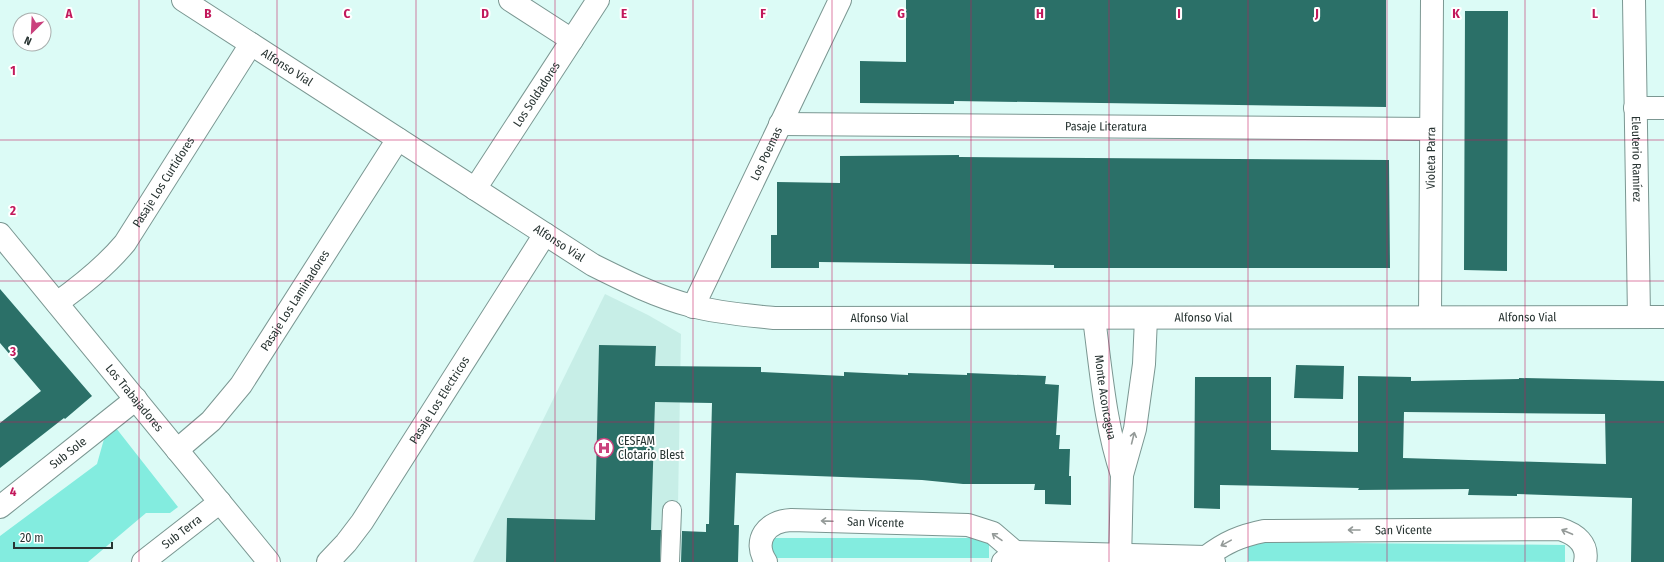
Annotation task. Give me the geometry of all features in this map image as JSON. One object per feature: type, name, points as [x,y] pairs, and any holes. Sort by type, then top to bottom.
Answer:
[{"type":"street","name":"Alfonso Vial","points":[[183,0],[593,265],[643,289],[693,307],[774,318],[1430,316],[1664,317]]},
{"type":"street","points":[[510,0],[572,40]]},
{"type":"street","name":"Los Soldadores","points":[[475,189],[598,0]]},
{"type":"street","name":"Los Poemas","points":[[693,307],[840,0]]},
{"type":"street","name":"Violeta Parra","points":[[1430,316],[1432,0]]},
{"type":"street","name":"Eleuterio Ramírez","points":[[1634,0],[1639,317]]},
{"type":"street","name":"Pasaje Los Curtidores","points":[[57,303],[90,279],[115,255],[124,243],[251,44]]},
{"type":"street","points":[[1635,108],[1664,108]]},
{"type":"street","name":"Pasaje Literatura","points":[[780,124],[1431,128]]},
{"type":"street","name":"Pasaje Los Laminadores","points":[[177,450],[211,421],[241,385],[398,139]]},
{"type":"street","name":"Pasaje Los Electricos","points":[[328,562],[346,543],[362,522],[545,234]]},
{"type":"street","name":"Los Trabajadores","points":[[3,244],[57,303],[269,562]]},
{"type":"street","name":"Monte Aconcagua","points":[[1094,318],[1109,428],[1122,475]]},
{"type":"street","name":"Monte Aconcagua","points":[[1120,558],[1122,475],[1135,429],[1144,364],[1146,318]]},
{"type":"street","name":"Sub Sole","points":[[0,507],[136,399]]},
{"type":"street","name":"Sub Terra","points":[[143,562],[220,502]]},
{"type":"street","name":"San Vicente","points":[[766,562],[762,556],[760,546],[761,539],[765,532],[776,522],[784,520],[968,525],[993,533],[1009,557],[1210,560],[1220,546],[1236,538],[1264,531],[1560,529],[1570,532],[1578,537],[1584,545],[1586,556],[1585,562]]},
{"type":"lane","points":[[670,562],[672,510]]},
{"type":"shaded area","name":"CESFAM Clotario Blest","points":[[605,294],[648,315],[681,334],[677,562],[473,562]]},
{"type":"shaded area","points":[[116,428],[178,507],[170,513],[146,513],[88,562],[0,562],[0,536],[97,464],[104,439]]},
{"type":"shaded area","points":[[772,538],[989,538],[989,558],[772,558]]},
{"type":"shaded area","points":[[1248,542],[1565,545],[1565,562],[1248,561]]},
{"type":"building","points":[[906,0],[1386,0],[1386,107],[954,101],[954,104],[860,103],[860,61],[906,62]]},
{"type":"building","points":[[1465,11],[1508,11],[1507,271],[1464,270]]},
{"type":"building","points":[[959,155],[959,157],[1389,160],[1390,268],[1054,268],[1054,265],[819,262],[819,268],[771,268],[771,235],[777,235],[777,182],[840,183],[840,156]]},
{"type":"building","points":[[0,289],[92,396],[65,419],[64,418],[0,468],[0,423],[41,391],[0,343]]},
{"type":"building","points":[[599,345],[656,346],[655,366],[761,367],[761,372],[844,376],[844,372],[908,375],[908,373],[967,375],[967,373],[1046,376],[1045,384],[1059,385],[1056,435],[1060,435],[1059,449],[1070,449],[1069,476],[1071,476],[1071,505],[1045,504],[1045,490],[1034,490],[1035,484],[963,484],[922,480],[736,473],[734,525],[739,525],[738,562],[681,562],[682,531],[706,532],[706,524],[709,524],[712,403],[655,402],[651,530],[661,530],[660,562],[506,562],[507,518],[595,520]]},
{"type":"building","points":[[1296,365],[1344,366],[1343,399],[1294,398]]},
{"type":"building","points":[[1358,376],[1411,377],[1411,381],[1519,378],[1664,381],[1664,562],[1631,562],[1632,498],[1517,494],[1517,496],[1468,495],[1469,489],[1358,490],[1359,488],[1220,485],[1220,509],[1194,508],[1195,377],[1271,377],[1271,450],[1358,452]],"holes":[[[1404,412],[1605,414],[1606,464],[1403,458]]]},
{"type":"place","name":"CESFAM Clotario Blest","points":[[604,448]]}]
